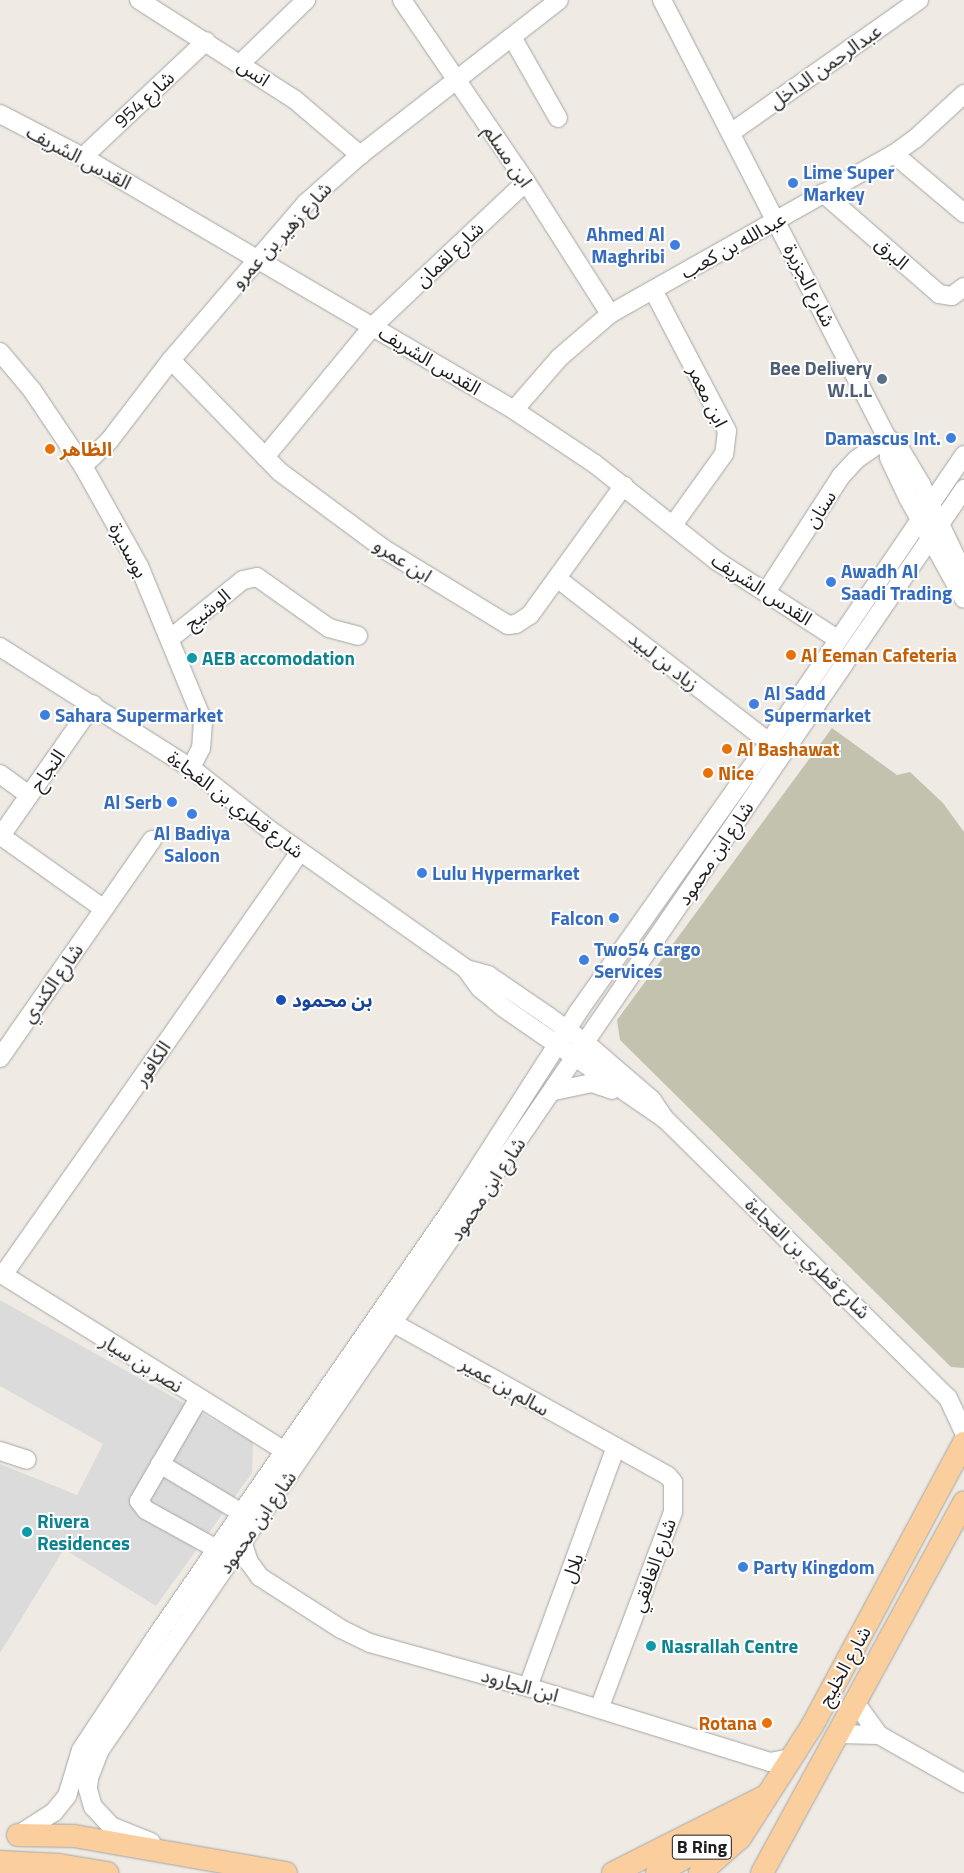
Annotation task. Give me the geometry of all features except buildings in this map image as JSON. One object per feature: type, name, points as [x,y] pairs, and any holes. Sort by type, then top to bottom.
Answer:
[{"type":"main road","name":"شارع الخليج","points":[[707,1869],[731,1849],[748,1826],[791,1758],[834,1686],[964,1442]]},
{"type":"main road","name":"شارع الخليج","points":[[762,1870],[964,1503]]},
{"type":"main road","points":[[613,1873],[769,1794]]},
{"type":"main road","name":"B Ring","points":[[658,1873],[722,1835],[748,1826]]},
{"type":"main road","points":[[9,1834],[74,1836],[286,1873]]},
{"type":"main road","points":[[9,1834],[201,1873]]},
{"type":"main road","points":[[0,1862],[59,1865],[107,1873]]},
{"type":"street","name":"انس","points":[[139,0],[241,63],[315,115],[360,155]]},
{"type":"street","points":[[241,63],[306,0]]},
{"type":"street","name":"ابن مسلم","points":[[402,0],[526,182],[610,314]]},
{"type":"street","name":"شارع زهير بن عمرو","points":[[83,466],[109,441],[172,360],[255,259],[306,202],[360,155],[559,0]]},
{"type":"street","name":"شارع الجزيرة","points":[[662,0],[778,220],[887,438],[888,458],[964,599]]},
{"type":"street","name":"عبدالرحمن الداخل","points":[[732,132],[918,0]]},
{"type":"street","points":[[512,37],[558,118]]},
{"type":"street","name":"شارع 954","points":[[83,157],[206,40]]},
{"type":"street","name":"عبدالله بن كعب","points":[[514,410],[545,371],[610,314],[894,154],[915,140],[964,94]]},
{"type":"street","name":"القدس الشريف","points":[[2,118],[83,157],[514,410],[624,486],[717,561],[838,639]]},
{"type":"street","points":[[894,154],[964,213]]},
{"type":"street","name":"شارع لقمان","points":[[265,457],[373,326],[526,182]]},
{"type":"street","name":"البرق","points":[[823,193],[939,294],[952,296],[964,287]]},
{"type":"street","name":"ابن معمر","points":[[653,290],[727,431],[724,454],[673,525]]},
{"type":"street","name":"بوسديرة","points":[[0,352],[32,390],[83,466],[139,566],[171,638],[203,721],[201,748],[191,768]]},
{"type":"street","name":"ابن عمرو","points":[[172,360],[265,457],[340,518],[500,622],[508,625],[524,620],[558,579],[624,486]]},
{"type":"street","name":"شارع الجزيرة","points":[[887,438],[901,449],[930,503],[964,574]]},
{"type":"street","name":"سنان","points":[[766,592],[841,476],[857,459],[887,438]]},
{"type":"street","name":"شارع ابن محمود","points":[[9,1834],[54,1812],[67,1796],[85,1744],[453,1207],[567,1029],[769,742],[964,455]]},
{"type":"street","name":"شارع ابن محمود","points":[[184,1854],[121,1831],[102,1820],[90,1798],[89,1778],[100,1750],[221,1572],[243,1544],[395,1324],[964,489]]},
{"type":"street","name":"الوشيج","points":[[171,638],[243,580],[257,577],[329,628],[358,636]]},
{"type":"street","name":"زياد بن لبيد","points":[[558,579],[769,742]]},
{"type":"street","name":"شارع قطري بن الفجاءة","points":[[0,647],[93,704],[191,768],[300,852],[466,969],[486,994],[665,1119],[956,1399],[964,1432]]},
{"type":"street","name":"النجاح","points":[[0,836],[93,704]]},
{"type":"street","points":[[0,774],[29,795]]},
{"type":"street","points":[[0,836],[104,909]]},
{"type":"street","name":"شارع الكندي","points":[[0,1058],[152,840]]},
{"type":"street","name":"الكافور","points":[[2,1274],[300,852]]},
{"type":"street","name":"شارع قطري بن الفجاءة","points":[[466,969],[488,975],[586,1043],[652,1100],[665,1119]]},
{"type":"street","points":[[554,1091],[592,1084],[605,1086],[640,1103]]},
{"type":"street","name":"نصر بن سيار","points":[[2,1274],[285,1452]]},
{"type":"street","name":"سالم بن عمير","points":[[395,1324],[615,1449]]},
{"type":"street","points":[[199,1398],[140,1498],[140,1504],[146,1510],[217,1549]]},
{"type":"street","name":"بلال","points":[[528,1687],[615,1449]]},
{"type":"street","name":"شارع الغافقي","points":[[599,1709],[675,1503],[673,1482],[668,1476],[615,1449]]},
{"type":"street","points":[[0,1451],[27,1460]]},
{"type":"street","points":[[160,1464],[242,1513]]},
{"type":"street","name":"ابن الجارود","points":[[243,1544],[249,1562],[260,1577],[341,1629],[370,1643],[528,1687],[770,1762],[791,1758]]},
{"type":"street","name":"ابن الجارود","points":[[221,1572],[260,1577]]},
{"type":"street","points":[[855,1702],[879,1735],[964,1783]]},
{"type":"street","points":[[838,1734],[879,1735]]},
{"type":"shaded area","points":[[832,728],[897,775],[910,772],[943,803],[964,832],[964,1368],[951,1367],[620,1040],[617,1020]]},
{"type":"shaded area","points":[[0,1300],[253,1442],[252,1473],[156,1606],[64,1549],[0,1653],[0,1464],[77,1495],[103,1444],[0,1386]]},
{"type":"place","name":"Lime Super Markey","points":[[793,183]]},
{"type":"place","name":"Ahmed Al Maghribi","points":[[675,245]]},
{"type":"place","name":"Bee Delivery W.L.L","points":[[882,379]]},
{"type":"place","name":"Damascus Int.","points":[[951,438]]},
{"type":"place","name":"الظاهر","points":[[50,449]]},
{"type":"place","name":"Awadh Al Saadi Trading","points":[[831,582]]},
{"type":"place","name":"Al Eeman Cafeteria","points":[[791,655]]},
{"type":"place","name":"AEB accomodation","points":[[192,658]]},
{"type":"place","name":"Al Sadd Supermarket","points":[[754,704]]},
{"type":"place","name":"Sahara Supermarket","points":[[45,715]]},
{"type":"place","name":"Al Bashawat","points":[[727,749]]},
{"type":"place","name":"Nice","points":[[708,773]]},
{"type":"place","name":"Al Serb","points":[[172,802]]},
{"type":"place","name":"Al Badiya Saloon","points":[[192,814]]},
{"type":"place","name":"Lulu Hypermarket","points":[[422,873]]},
{"type":"place","name":"Falcon","points":[[614,918]]},
{"type":"place","name":"Two54 Cargo Services","points":[[584,960]]},
{"type":"place","name":"بن محمود","points":[[281,1000]]},
{"type":"place","name":"Rivera Residences","points":[[27,1532]]},
{"type":"place","name":"Party Kingdom","points":[[743,1567]]},
{"type":"place","name":"Nasrallah Centre","points":[[651,1646]]},
{"type":"place","name":"Rotana","points":[[767,1723]]}]
